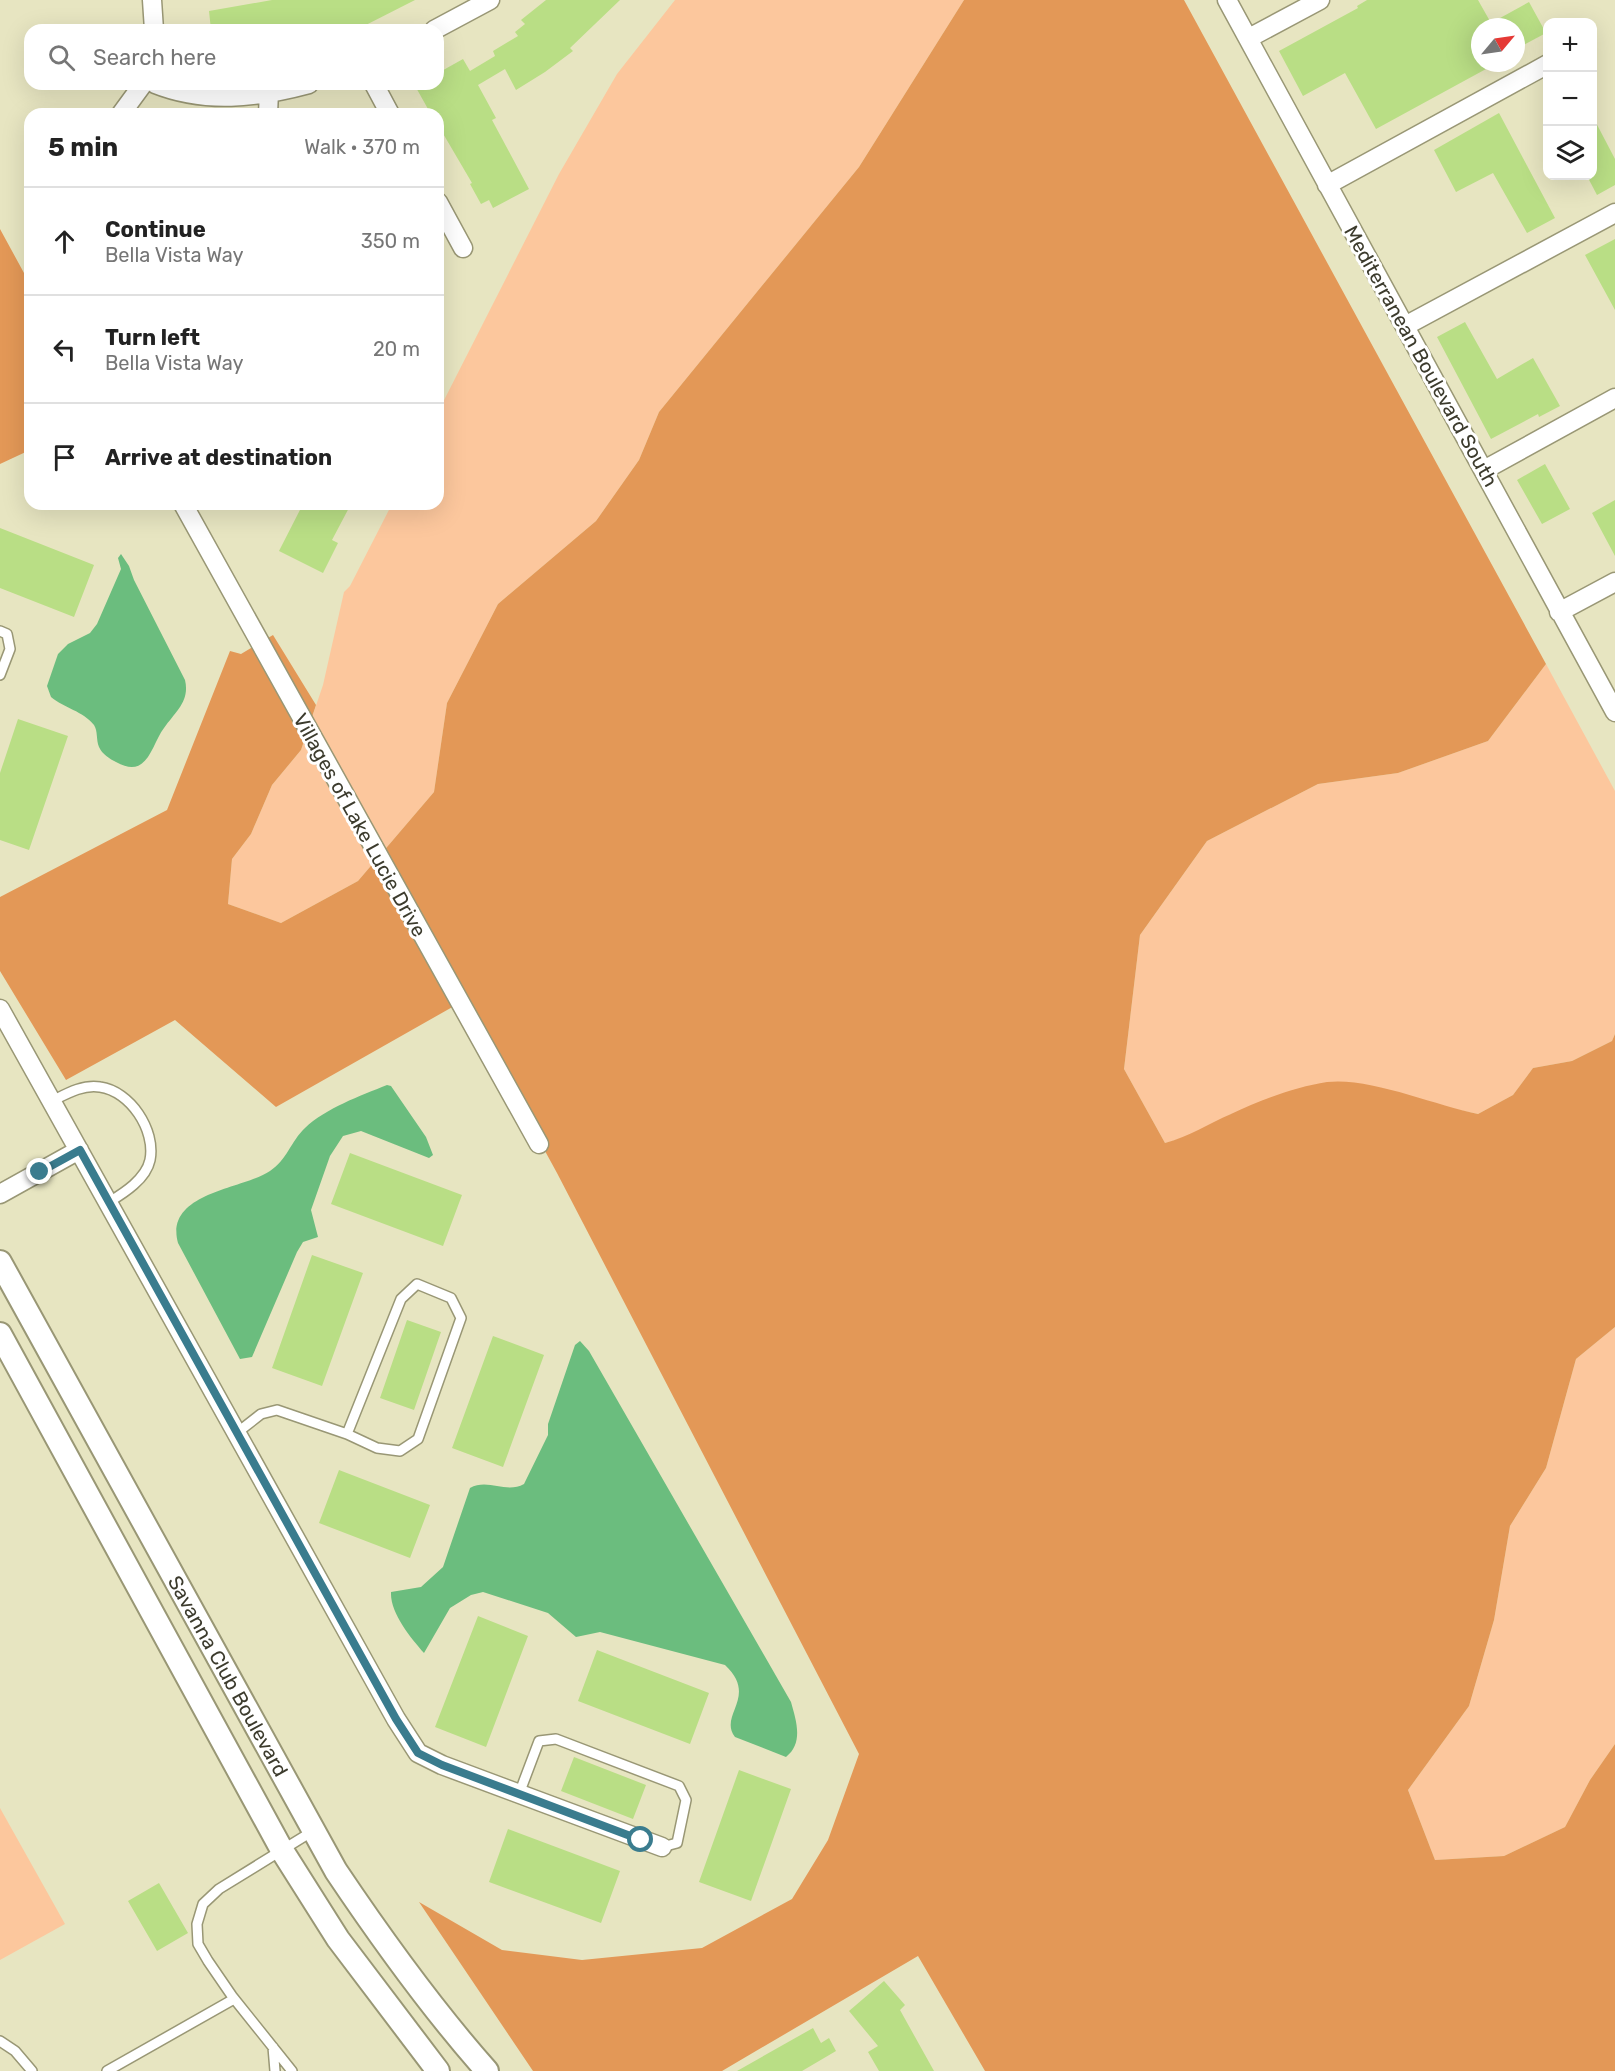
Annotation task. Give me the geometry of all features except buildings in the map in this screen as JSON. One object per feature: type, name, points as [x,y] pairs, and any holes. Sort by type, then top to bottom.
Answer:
[{"type":"street","points":[[152,0],[154,24]]},
{"type":"street","points":[[444,25],[490,0]]},
{"type":"street","name":"Mediterranean Boulevard South","points":[[1227,0],[1615,712]]},
{"type":"street","points":[[1249,38],[1320,0]]},
{"type":"street","points":[[1327,185],[1543,67]]},
{"type":"street","points":[[125,108],[139,90]]},
{"type":"street","points":[[172,90],[191,96],[211,98],[279,90]]},
{"type":"street","points":[[377,90],[387,108]]},
{"type":"street","points":[[268,108],[269,92]]},
{"type":"street","points":[[444,213],[463,248]]},
{"type":"street","points":[[1406,326],[1615,213]]},
{"type":"street","points":[[1484,470],[1615,398]]},
{"type":"street","name":"Villages of Lake Lucie Drive","points":[[186,510],[539,1144]]},
{"type":"street","points":[[1559,612],[1615,582]]},
{"type":"street","points":[[0,1009],[238,1432],[396,1719],[418,1753],[442,1765],[662,1847]]},
{"type":"street","points":[[0,1194],[80,1150]]},
{"type":"street","name":"Savanna Club Boulevard","points":[[0,1262],[336,1871],[393,1957],[447,2026],[487,2071]]},
{"type":"street","name":"Savanna Club Boulevard","points":[[0,1334],[283,1851],[338,1939],[438,2071]]},
{"type":"lane","points":[[0,631],[7,634],[10,649],[0,675]]},
{"type":"lane","points":[[52,1101],[74,1090],[99,1086],[123,1095],[139,1115],[149,1138],[150,1161],[140,1179],[109,1202]]},
{"type":"lane","points":[[238,1432],[261,1414],[277,1410],[347,1434],[377,1448],[400,1451],[418,1439],[461,1318],[451,1298],[417,1284],[401,1299],[347,1434]]},
{"type":"lane","points":[[519,1794],[539,1741],[548,1740],[556,1740],[668,1781],[679,1786],[686,1800],[677,1843],[662,1847]]},
{"type":"lane","points":[[292,2071],[234,1999],[198,1944],[197,1924],[203,1904],[219,1889],[314,1831]]},
{"type":"lane","points":[[107,2071],[234,1999]]},
{"type":"lane","points":[[0,2041],[15,2051],[32,2071]]},
{"type":"lane","points":[[272,2044],[276,2071]]},
{"type":"shaded area","points":[[675,0],[964,0],[859,167],[659,412],[639,460],[596,521],[498,604],[447,703],[434,792],[358,881],[281,923],[228,904],[232,859],[251,834],[272,785],[301,750],[323,685],[344,592],[350,586],[389,510],[444,510],[444,400],[559,174],[617,74]]},
{"type":"shaded area","points":[[964,0],[1184,0],[1546,664],[1488,741],[1398,773],[1318,784],[1207,841],[1140,935],[1124,1069],[1165,1143],[1266,1099],[1327,1082],[1363,1084],[1382,1088],[1478,1114],[1513,1095],[1533,1068],[1572,1061],[1612,1041],[1615,1034],[1615,1327],[1576,1359],[1546,1468],[1510,1526],[1494,1620],[1469,1706],[1408,1790],[1435,1860],[1504,1856],[1565,1827],[1590,1780],[1615,1744],[1615,2071],[985,2071],[918,1956],[722,2071],[533,2071],[419,1902],[502,1950],[582,1960],[702,1948],[792,1899],[828,1840],[859,1754],[557,1173],[463,1001],[276,1107],[175,1020],[66,1080],[0,971],[0,897],[167,810],[230,651],[241,654],[273,635],[316,705],[301,750],[272,785],[251,834],[232,859],[228,904],[281,923],[358,881],[434,792],[447,703],[498,604],[596,521],[639,460],[659,412],[859,167]]},
{"type":"shaded area","points":[[0,229],[24,273],[24,453],[0,464]]},
{"type":"shaded area","points":[[121,554],[185,680],[186,687],[181,706],[164,728],[147,758],[135,767],[114,761],[104,754],[99,747],[96,730],[90,720],[51,697],[47,686],[58,654],[68,644],[90,633],[97,624],[121,569],[118,558]]},
{"type":"shaded area","points":[[1546,664],[1615,791],[1615,1034],[1612,1041],[1572,1061],[1533,1068],[1513,1095],[1478,1114],[1445,1107],[1231,1114],[1190,1136],[1165,1143],[1124,1069],[1140,935],[1207,841],[1318,784],[1398,773],[1488,741]]},
{"type":"shaded area","points":[[387,1085],[391,1086],[426,1137],[433,1155],[429,1158],[361,1131],[343,1136],[330,1156],[311,1210],[318,1237],[303,1242],[252,1357],[240,1359],[178,1243],[177,1226],[183,1213],[194,1203],[209,1195],[270,1171],[281,1161],[300,1133],[313,1121],[344,1103]]},
{"type":"shaded area","points":[[1615,1327],[1615,1744],[1590,1780],[1565,1827],[1504,1856],[1435,1860],[1408,1790],[1469,1706],[1494,1620],[1510,1526],[1546,1468],[1576,1359]]},
{"type":"shaded area","points":[[580,1341],[589,1351],[791,1702],[797,1738],[792,1751],[786,1757],[735,1737],[731,1729],[731,1721],[739,1696],[739,1687],[725,1665],[600,1632],[576,1637],[548,1613],[483,1592],[471,1595],[450,1608],[424,1653],[398,1617],[391,1592],[421,1587],[443,1567],[470,1488],[477,1485],[517,1487],[524,1484],[548,1435],[548,1424],[575,1345]]},
{"type":"shaded area","points":[[0,1808],[65,1924],[0,1960]]},
{"type":"route","points":[[40,1172],[80,1150],[396,1719],[418,1753],[442,1765],[641,1840]]}]
